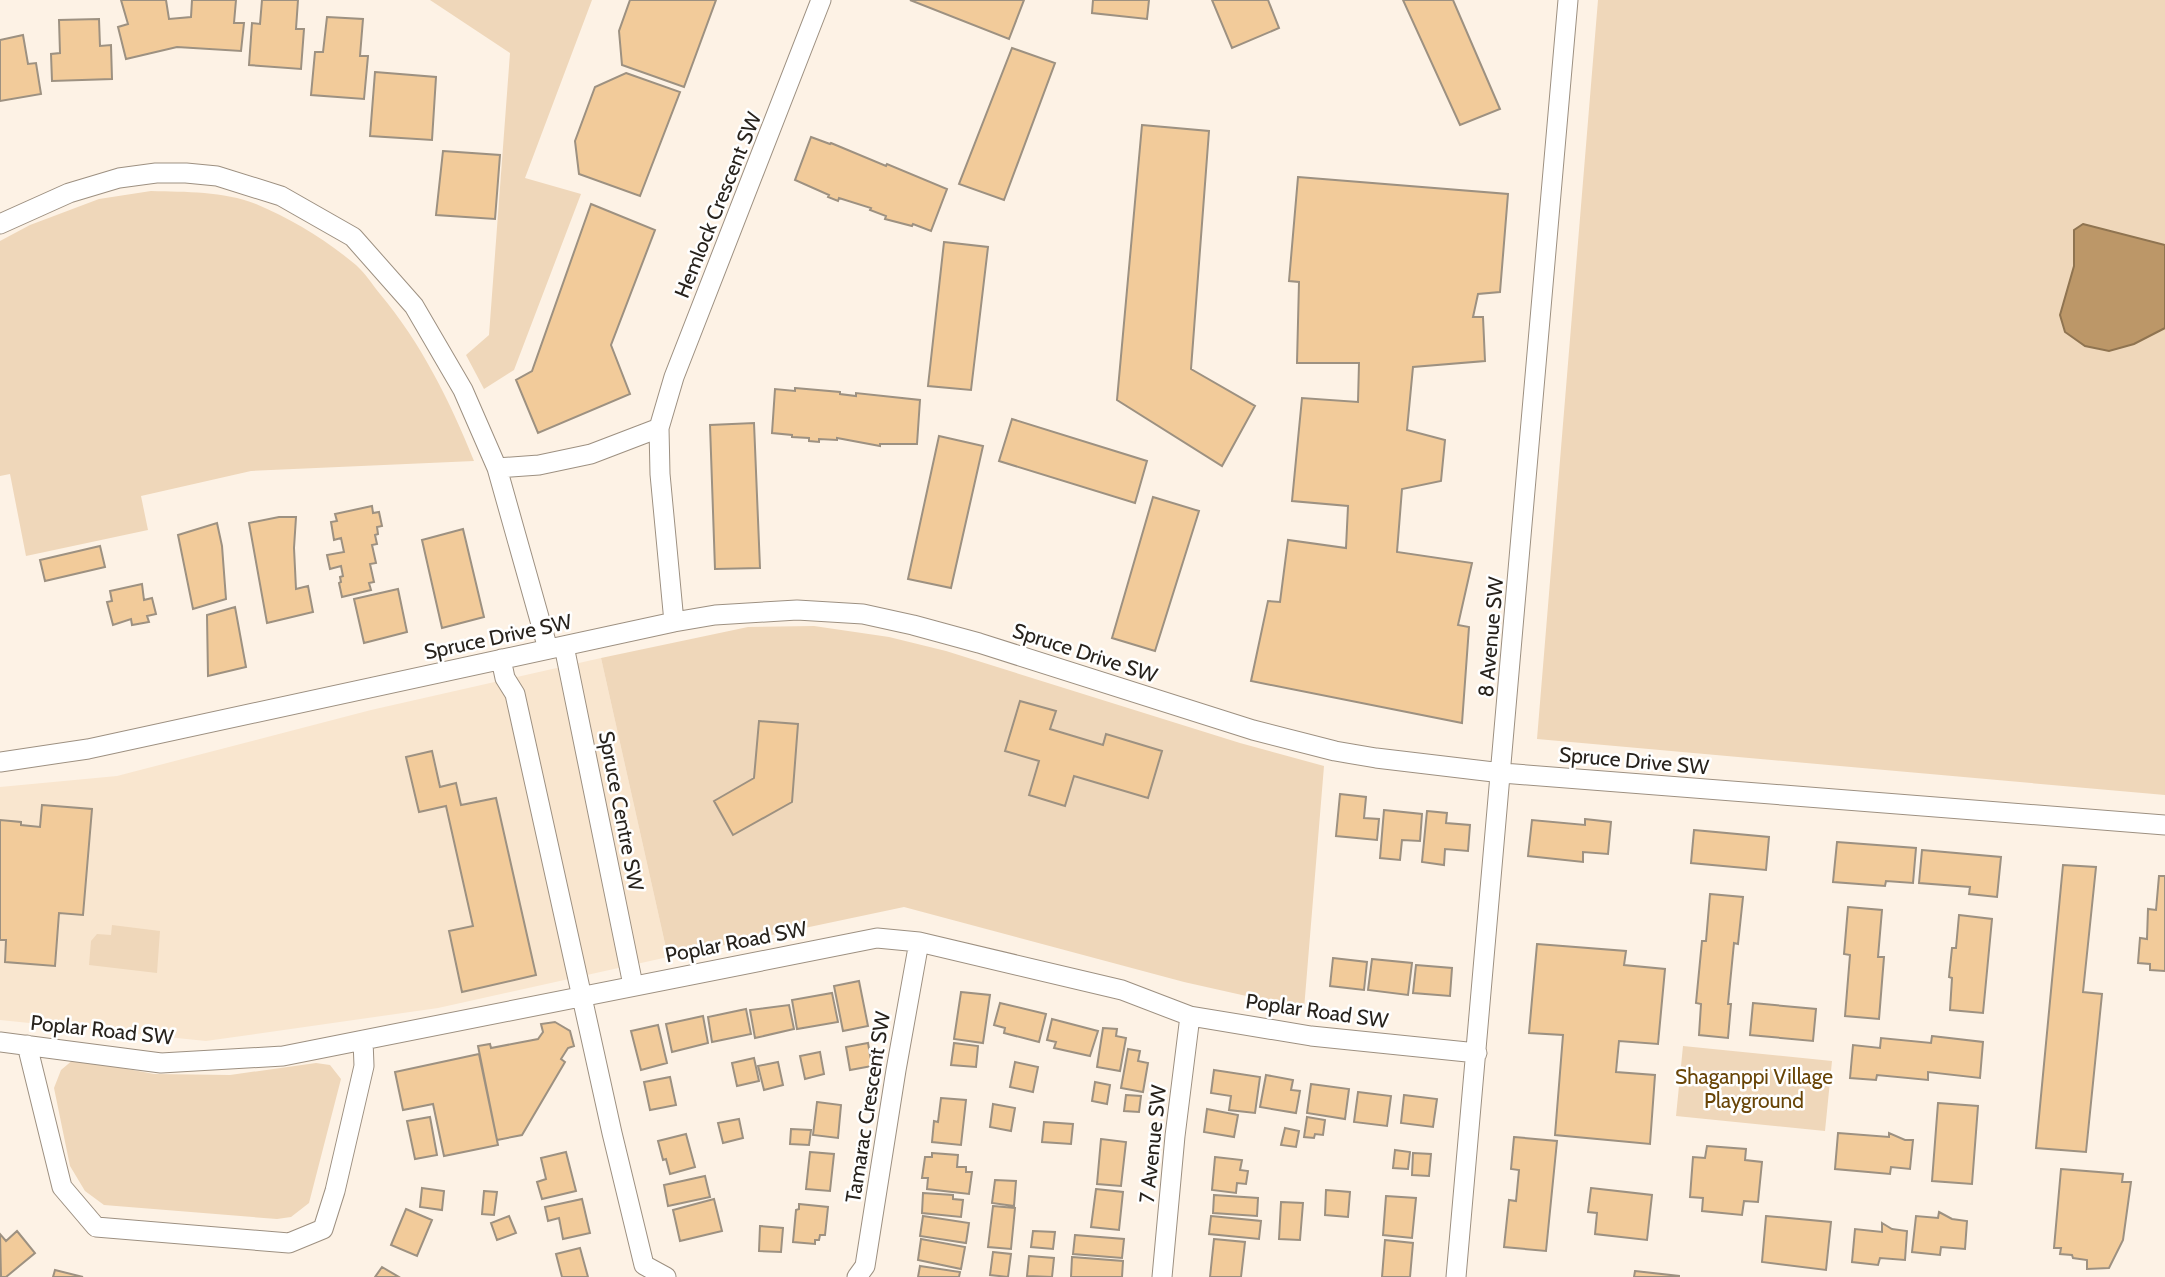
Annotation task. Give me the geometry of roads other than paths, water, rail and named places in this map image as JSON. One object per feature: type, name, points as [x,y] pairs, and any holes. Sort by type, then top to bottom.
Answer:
[{"type":"street","name":"Hemlock Crescent SW","points":[[674,622],[660,474],[659,428],[674,377],[821,0]]},
{"type":"street","name":"8 Avenue SW","points":[[1456,1277],[1502,773],[1567,0]]},
{"type":"street","name":"Spruce Centre SW","points":[[0,224],[69,193],[119,178],[156,173],[217,177],[282,196],[353,237],[414,306],[463,390],[497,468],[556,647],[632,985]]},
{"type":"street","points":[[497,468],[539,465],[591,454],[659,428]]},
{"type":"street","name":"Spruce Drive SW","points":[[0,762],[88,749],[674,622],[715,615],[797,610],[863,614],[913,625],[979,643],[1253,730],[1335,751],[1376,758],[1502,773],[2165,825]]},
{"type":"street","points":[[501,660],[505,678],[515,694],[612,1133],[644,1265],[666,1277]]},
{"type":"street","name":"Poplar Road SW","points":[[0,1042],[161,1063],[283,1056],[877,938],[919,942],[1122,990],[1190,1016],[1311,1036],[1476,1054]]},
{"type":"street","name":"Tamarac Crescent SW","points":[[857,1277],[865,1266],[919,942]]},
{"type":"street","name":"7 Avenue SW","points":[[1162,1277],[1175,1136],[1190,1016]]},
{"type":"street","points":[[27,1045],[62,1186],[96,1227],[289,1243],[323,1229],[335,1191],[364,1066],[363,1040]]},
{"type":"park label","name":"Shaganppi Village Playground","points":[[1754,1089]]}]
